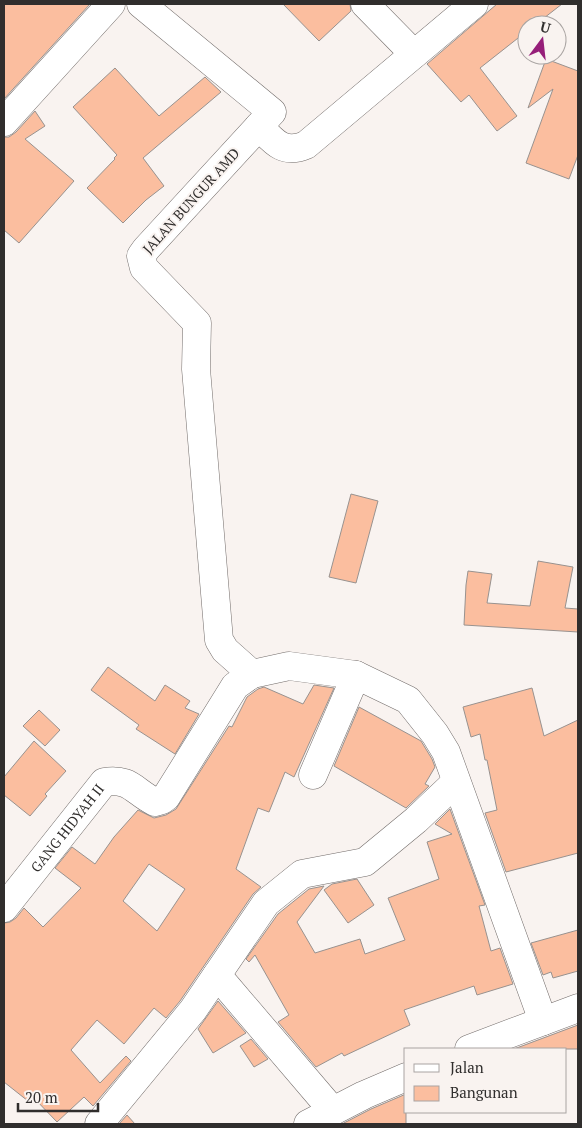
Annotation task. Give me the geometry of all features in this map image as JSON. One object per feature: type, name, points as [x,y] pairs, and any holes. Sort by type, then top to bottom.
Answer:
[{"type":"street","points":[[4,122],[111,4]]},
{"type":"street","name":"JALAN BUNGUR AMD","points":[[141,4],[272,112],[141,256],[144,268],[198,322],[196,369],[219,640],[225,650],[252,674]]},
{"type":"street","points":[[365,4],[414,54]]},
{"type":"street","points":[[259,126],[276,144],[286,148],[298,149],[306,145],[474,4]]},
{"type":"street","points":[[252,674],[289,666],[356,675],[408,700],[435,734],[446,752],[542,1021]]},
{"type":"street","name":"GANG HIDYAH II","points":[[4,908],[104,782],[115,780],[123,782],[155,802],[162,800],[235,686],[252,674]]},
{"type":"street","points":[[313,775],[356,675]]},
{"type":"street","points":[[99,1124],[193,1010],[266,903],[302,874],[365,862],[416,820],[456,782]]},
{"type":"street","points":[[217,975],[333,1112]]},
{"type":"street","points":[[473,1048],[578,1008]]},
{"type":"street","points":[[308,1124],[404,1078]]},
{"type":"building","points":[[4,4],[90,4],[4,99]]},
{"type":"building","points":[[283,4],[350,4],[351,11],[319,41]]},
{"type":"building","points":[[497,4],[562,4],[548,15],[517,15],[517,39],[480,68],[517,116],[497,131],[469,95],[461,102],[427,64]]},
{"type":"building","points":[[544,65],[562,65],[578,71],[578,155],[569,179],[526,163],[553,89],[528,108]]},
{"type":"building","points":[[115,68],[159,116],[205,77],[221,92],[143,158],[164,186],[146,200],[123,223],[87,188],[117,155],[73,107]]},
{"type":"building","points":[[35,111],[45,126],[25,139],[74,181],[19,243],[4,230],[4,137],[9,137],[16,132]]},
{"type":"building","points":[[351,494],[378,501],[356,583],[329,577]]},
{"type":"building","points":[[538,561],[573,567],[565,608],[578,609],[578,632],[464,625],[468,571],[492,574],[487,603],[530,606]]},
{"type":"building","points":[[108,667],[155,701],[165,685],[190,701],[185,708],[199,714],[175,754],[136,729],[139,725],[91,690]]},
{"type":"building","points":[[314,685],[334,688],[294,777],[285,772],[269,812],[258,808],[236,869],[261,887],[253,894],[180,1001],[166,1018],[154,1008],[124,1044],[97,1020],[71,1050],[100,1083],[126,1056],[131,1061],[93,1106],[84,1097],[57,1122],[32,1096],[28,1101],[4,1082],[4,923],[16,918],[24,908],[43,927],[81,888],[55,868],[72,847],[95,864],[114,837],[138,810],[154,818],[166,815],[176,809],[229,726],[232,727],[247,697],[264,687],[303,704]],"holes":[[[149,864],[185,889],[157,931],[123,901]]]},
{"type":"building","points":[[532,688],[544,736],[578,720],[578,853],[506,872],[485,813],[497,810],[487,760],[485,760],[480,734],[471,737],[463,707]]},
{"type":"building","points":[[359,707],[421,741],[432,759],[435,767],[425,784],[429,786],[406,808],[334,766]]},
{"type":"building","points":[[39,710],[60,730],[45,746],[23,726]]},
{"type":"building","points":[[34,741],[66,771],[45,794],[47,796],[30,816],[4,795],[4,777]]},
{"type":"building","points":[[450,809],[485,905],[479,906],[491,951],[500,948],[513,984],[477,995],[474,986],[404,1010],[410,1025],[344,1056],[342,1053],[316,1067],[278,1022],[289,1015],[255,955],[249,962],[246,959],[278,914],[309,889],[324,886],[297,922],[315,953],[360,939],[365,954],[405,940],[388,898],[439,879],[427,842],[452,834],[435,824]]},
{"type":"building","points":[[357,879],[374,905],[348,923],[324,890],[332,884]]},
{"type":"building","points":[[578,930],[578,971],[553,978],[551,972],[543,975],[531,943]]},
{"type":"building","points":[[218,1001],[246,1033],[213,1053],[198,1029]]},
{"type":"building","points":[[578,1025],[578,1049],[517,1048]]},
{"type":"building","points":[[251,1039],[268,1059],[254,1067],[240,1046]]},
{"type":"building","points":[[404,1095],[406,1124],[342,1124]]},
{"type":"building","points":[[127,1115],[135,1124],[119,1124]]}]
